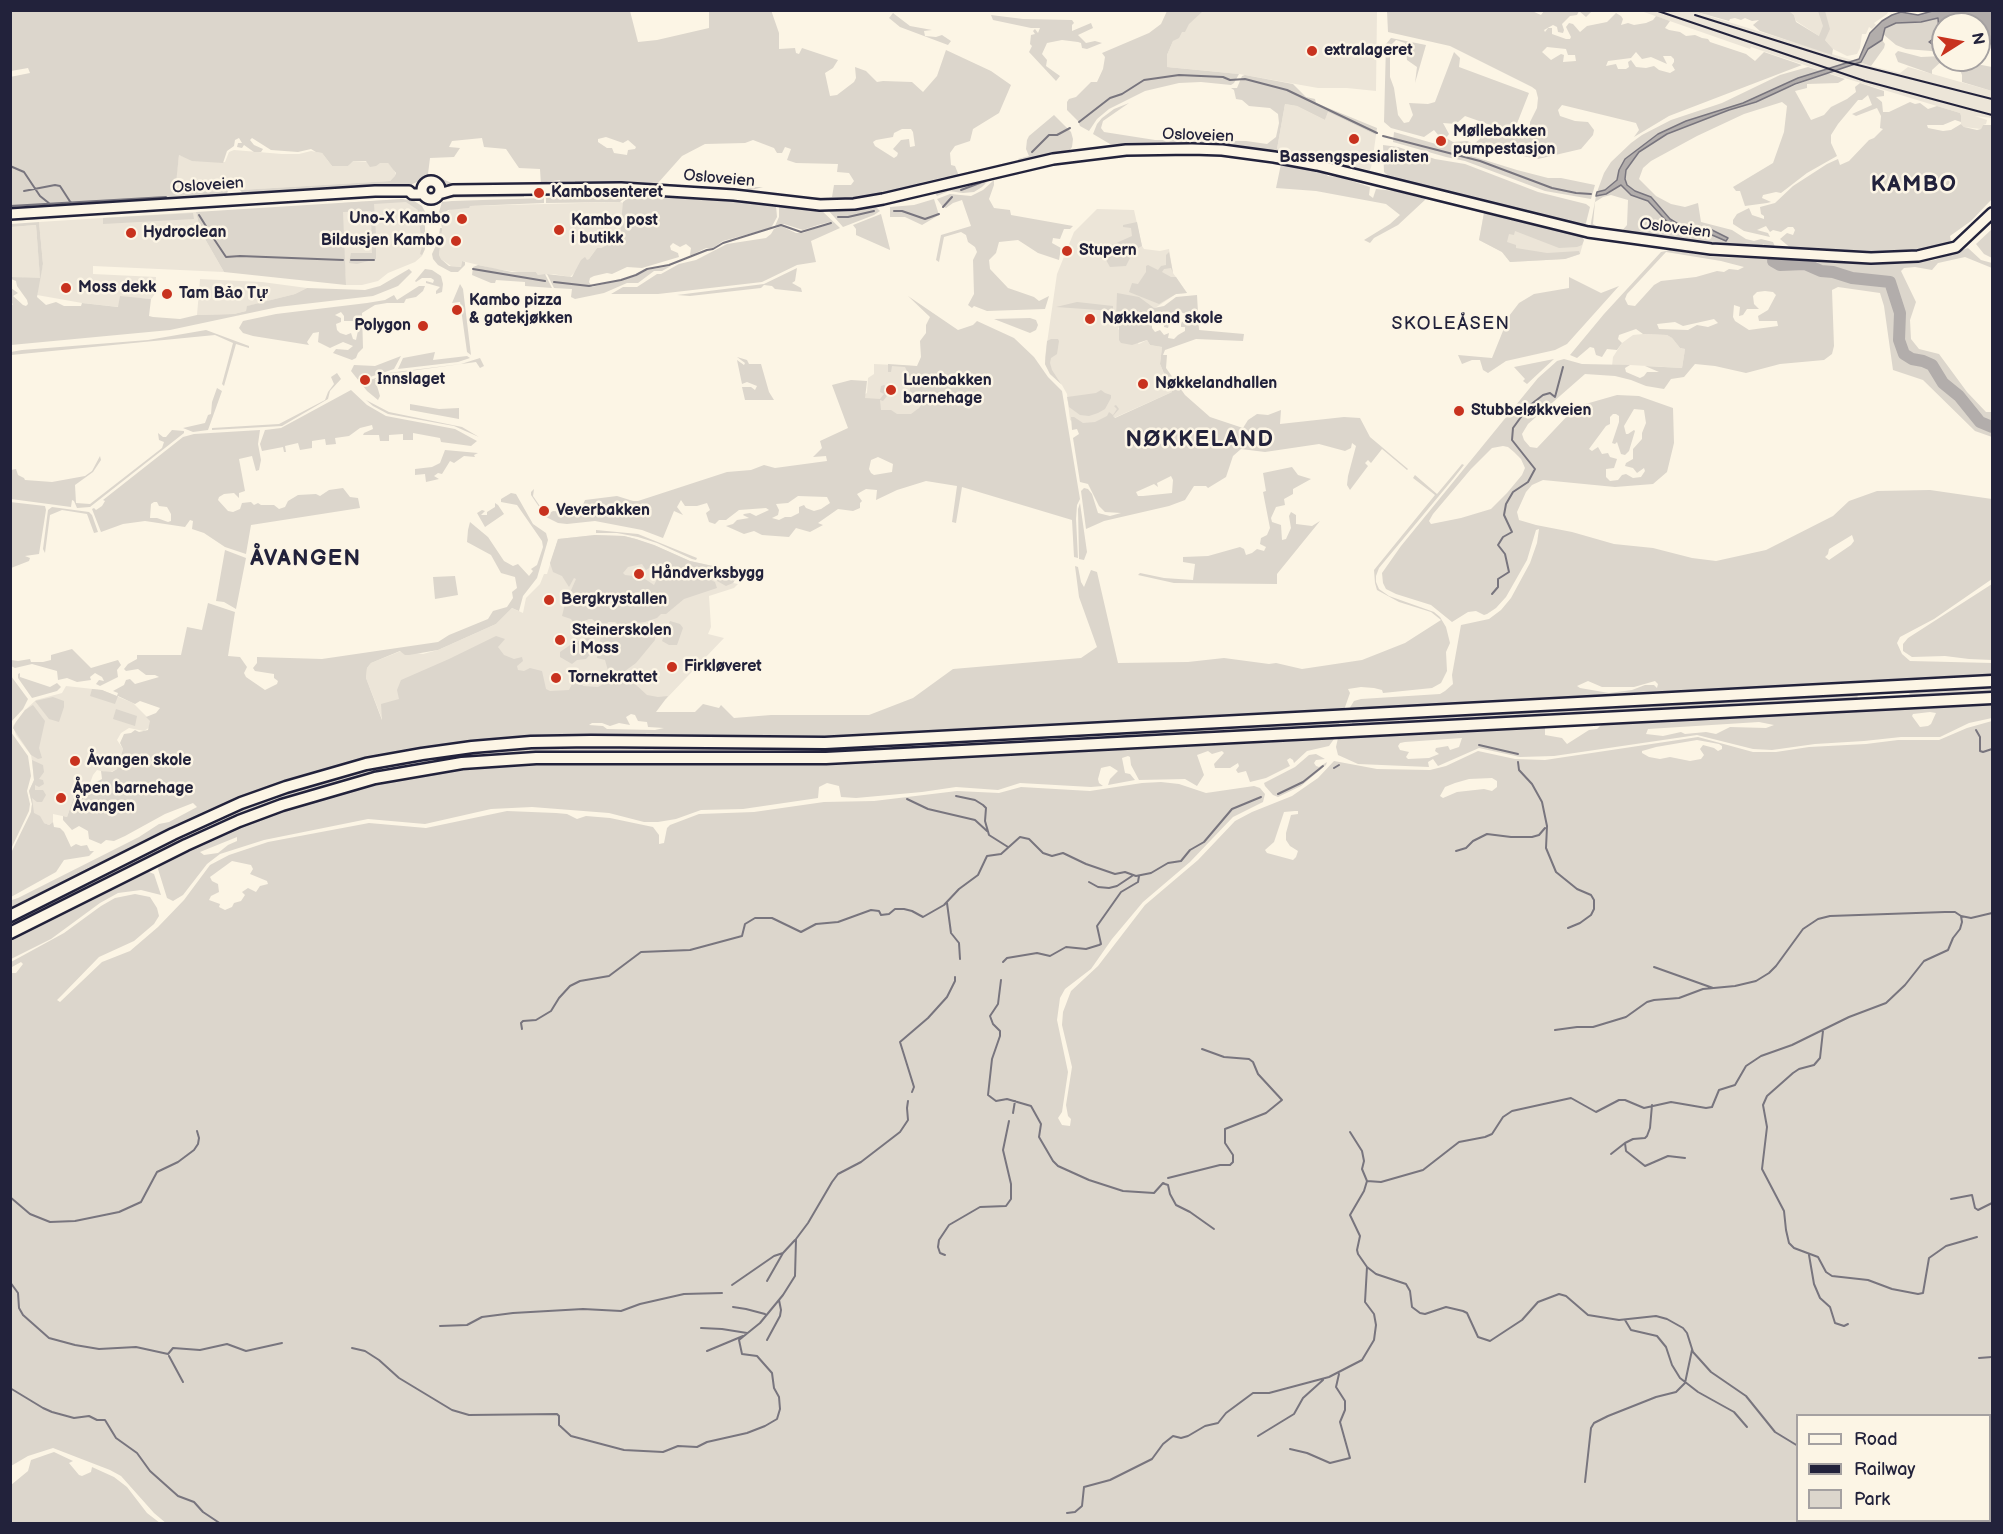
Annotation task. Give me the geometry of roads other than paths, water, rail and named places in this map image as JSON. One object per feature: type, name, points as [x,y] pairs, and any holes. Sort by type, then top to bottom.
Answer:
[{"type":"highway","points":[[10,916],[173,834],[241,803],[327,774],[422,754],[471,747],[531,742],[825,743],[1992,681]]},
{"type":"highway","points":[[10,933],[239,821],[324,791],[375,778],[462,764],[536,758],[826,758],[1992,698]]},
{"type":"main road","name":"Osloveien","points":[[439,190],[652,188],[814,204],[854,204],[883,200],[1021,165],[1072,156],[1126,150],[1212,149],[1317,165],[1588,232],[1711,249],[1871,258],[1918,256],[1956,247],[1992,213]]},
{"type":"main road","points":[[431,182],[439,190],[431,199],[423,190],[431,182]]},
{"type":"main road","name":"Osloveien","points":[[10,214],[281,196],[423,190]]},
{"type":"waterway","points":[[1079,122],[1110,98],[1122,94],[1144,80],[1179,75],[1223,77],[1230,80],[1245,79],[1287,90],[1377,133]]},
{"type":"waterway","points":[[1032,152],[1049,135],[1057,135],[1070,128]]},
{"type":"waterway","points":[[1383,136],[1480,161],[1552,188],[1591,194]]},
{"type":"waterway","points":[[10,166],[24,172],[40,196],[50,204]]},
{"type":"waterway","points":[[961,190],[985,181]]},
{"type":"waterway","points":[[24,191],[60,186],[71,203]]},
{"type":"waterway","points":[[10,206],[166,197]]},
{"type":"waterway","points":[[943,207],[952,197]]},
{"type":"waterway","points":[[838,217],[874,211]]},
{"type":"waterway","points":[[894,211],[902,211],[925,219],[939,214]]},
{"type":"waterway","points":[[199,215],[211,237],[226,257],[343,260]]},
{"type":"waterway","points":[[554,282],[589,286],[621,280],[647,269],[669,265],[723,243],[781,225],[801,232],[831,223]]},
{"type":"waterway","points":[[351,260],[374,260]]},
{"type":"waterway","points":[[1773,261],[1780,265],[1805,264],[1821,271],[1852,278],[1890,282],[1900,313],[1899,340],[1904,354],[1932,365],[1943,383],[1959,396],[1980,422],[1992,427]]},
{"type":"waterway","points":[[473,269],[545,281]]},
{"type":"waterway","points":[[1492,594],[1498,587],[1498,579],[1509,572],[1505,554],[1498,545],[1503,537],[1512,532],[1504,515],[1506,504],[1513,492],[1528,482],[1535,469],[1512,440],[1513,428],[1529,406],[1543,395],[1550,393],[1555,397],[1563,367]]},
{"type":"waterway","points":[[1976,730],[1980,737],[1980,751],[1992,749]]},
{"type":"waterway","points":[[1479,745],[1518,754]]},
{"type":"waterway","points":[[1518,762],[1519,770],[1532,784],[1542,802],[1547,826],[1546,848],[1556,872],[1577,889],[1591,895],[1594,900],[1591,915],[1568,928]]},
{"type":"waterway","points":[[1334,768],[1339,765]]},
{"type":"waterway","points":[[1278,794],[1303,782],[1323,766]]},
{"type":"waterway","points":[[956,796],[975,800],[983,805],[986,808],[985,821],[989,835],[1008,847]]},
{"type":"waterway","points":[[522,1029],[523,1021],[536,1020],[551,1011],[570,986],[580,981],[609,976],[641,952],[690,950],[742,936],[745,924],[755,918],[772,918],[801,932],[816,924],[838,922],[871,910],[879,911],[881,915],[889,914],[895,909],[904,909],[923,917],[944,905],[959,889],[978,875],[987,856],[1001,854],[1020,837],[1029,839],[1043,853],[1052,856],[1063,853],[1115,874],[1125,872],[1136,876],[1151,873],[1168,863],[1181,861],[1190,850],[1204,842],[1232,809],[1261,797]]},
{"type":"waterway","points":[[907,799],[928,809],[975,820],[987,831]]},
{"type":"waterway","points":[[1456,851],[1466,848],[1473,841],[1487,834],[1532,837],[1539,835],[1545,828]]},
{"type":"waterway","points":[[1089,882],[1098,887],[1109,888],[1117,886],[1132,876]]},
{"type":"waterway","points":[[1003,962],[1007,958],[1037,953],[1050,956],[1066,947],[1086,949],[1101,944],[1097,926],[1121,892],[1138,882],[1139,876]]},
{"type":"waterway","points":[[947,903],[951,933],[959,943],[960,959]]},
{"type":"waterway","points":[[1555,1030],[1593,1027],[1626,1017],[1647,1002],[1654,1000],[1679,998],[1703,989],[1735,986],[1756,981],[1769,973],[1803,929],[1818,919],[1830,916],[1945,912],[1955,912],[1961,916]]},
{"type":"waterway","points":[[1796,1445],[1775,1432],[1746,1396],[1711,1372],[1693,1352],[1683,1328],[1667,1319],[1656,1316],[1619,1320],[1588,1315],[1566,1296],[1559,1294],[1538,1302],[1522,1320],[1490,1341],[1478,1337],[1467,1313],[1463,1311],[1446,1307],[1425,1314],[1420,1313],[1412,1307],[1410,1291],[1406,1284],[1376,1274],[1367,1267],[1358,1254],[1360,1236],[1350,1215],[1367,1181],[1381,1182],[1423,1170],[1459,1142],[1492,1134],[1503,1117],[1512,1111],[1571,1098],[1596,1112],[1619,1100],[1625,1100],[1644,1108],[1671,1102],[1712,1107],[1719,1090],[1735,1085],[1746,1066],[1761,1056],[1792,1045],[1849,1017],[1886,1003],[1905,985],[1924,961],[1948,950],[1960,929],[1961,916],[1971,918],[1992,913]]},
{"type":"waterway","points":[[1654,967],[1713,988]]},
{"type":"waterway","points":[[912,1092],[914,1087],[900,1042],[928,1018],[947,997],[955,977]]},
{"type":"waterway","points":[[1001,980],[998,1004],[990,1016],[993,1024],[1000,1031],[1000,1036],[992,1059],[988,1095],[996,1101],[1007,1099],[1031,1106],[1041,1124],[1039,1137],[1058,1166],[1089,1180],[1123,1191],[1154,1193],[1163,1183],[1168,1185],[1176,1205],[1214,1229]]},
{"type":"waterway","points":[[1823,1031],[1820,1058],[1814,1065],[1793,1073],[1767,1096],[1763,1105],[1767,1127],[1762,1169],[1784,1211],[1789,1243],[1794,1248],[1818,1257],[1826,1272],[1832,1276],[1868,1280],[1892,1289],[1918,1294],[1923,1293],[1929,1258],[1946,1246],[1977,1237]]},
{"type":"waterway","points":[[1168,1178],[1220,1165],[1230,1165],[1233,1162],[1233,1155],[1225,1143],[1225,1129],[1266,1113],[1282,1100],[1258,1074],[1253,1062],[1249,1059],[1224,1057],[1202,1049]]},
{"type":"waterway","points":[[352,1348],[365,1351],[399,1378],[452,1410],[469,1415],[557,1414],[559,1425],[571,1436],[624,1450],[663,1452],[678,1446],[697,1447],[707,1442],[747,1433],[765,1426],[777,1419],[780,1409],[772,1373],[757,1356],[742,1354],[739,1340],[760,1323],[795,1276],[796,1239],[832,1182],[838,1174],[861,1162],[900,1132],[908,1120],[908,1101]]},
{"type":"waterway","points":[[1013,1113],[1015,1101]]},
{"type":"waterway","points":[[1652,1105],[1647,1136],[1625,1143],[1626,1151],[1645,1166],[1668,1156],[1685,1158]]},
{"type":"waterway","points":[[945,1255],[940,1253],[938,1247],[939,1240],[949,1225],[980,1207],[1006,1206],[1011,1199],[1011,1184],[1003,1150],[1009,1121]]},
{"type":"waterway","points":[[10,1197],[30,1214],[50,1222],[75,1221],[119,1212],[141,1202],[157,1172],[178,1162],[194,1150],[199,1138],[197,1131]]},
{"type":"waterway","points":[[1350,1132],[1362,1151],[1364,1161],[1362,1169],[1367,1181]]},
{"type":"waterway","points":[[1611,1154],[1625,1143]]},
{"type":"waterway","points":[[1951,1199],[1972,1195],[1975,1208],[1978,1210],[1992,1203]]},
{"type":"waterway","points":[[732,1285],[774,1256],[783,1253],[795,1240]]},
{"type":"waterway","points":[[767,1281],[783,1253]]},
{"type":"waterway","points":[[1809,1255],[1814,1284],[1820,1298],[1830,1307],[1835,1323],[1844,1326],[1848,1324]]},
{"type":"waterway","points":[[1067,1513],[1075,1512],[1082,1506],[1084,1487],[1110,1480],[1152,1459],[1163,1444],[1173,1436],[1181,1438],[1188,1436],[1205,1426],[1218,1423],[1226,1413],[1253,1393],[1269,1393],[1329,1377],[1362,1360],[1374,1340],[1376,1325],[1374,1314],[1365,1302],[1367,1267]]},
{"type":"waterway","points":[[10,1282],[18,1293],[19,1308],[23,1315],[49,1338],[75,1345],[99,1349],[136,1347],[168,1354],[173,1348],[200,1350],[227,1344],[246,1351],[282,1343]]},
{"type":"waterway","points":[[440,1326],[467,1325],[482,1317],[513,1313],[583,1309],[621,1311],[640,1304],[684,1294],[722,1293]]},
{"type":"waterway","points":[[767,1340],[780,1316],[779,1300]]},
{"type":"waterway","points":[[733,1307],[765,1314]]},
{"type":"waterway","points":[[1625,1320],[1631,1330],[1657,1336],[1666,1347],[1672,1365],[1680,1378],[1698,1392],[1734,1412],[1747,1427]]},
{"type":"waterway","points":[[701,1328],[747,1333]]},
{"type":"waterway","points":[[707,1351],[743,1336]]},
{"type":"waterway","points":[[1585,1482],[1591,1428],[1594,1423],[1656,1397],[1676,1392],[1685,1383],[1692,1350]]},
{"type":"waterway","points":[[169,1356],[183,1382]]},
{"type":"waterway","points":[[1979,1358],[1992,1357]]},
{"type":"waterway","points":[[1290,1449],[1307,1453],[1330,1463],[1350,1458],[1340,1422],[1345,1410],[1345,1401],[1336,1387],[1339,1374]]},
{"type":"waterway","points":[[1258,1436],[1294,1414],[1303,1398],[1323,1380]]},
{"type":"waterway","points":[[10,1388],[52,1412],[74,1418],[89,1416],[97,1420],[105,1420],[116,1438],[137,1453],[150,1471],[178,1496],[194,1502],[203,1512],[221,1524]]},
{"type":"railway","points":[[1655,10],[1865,81],[1992,115]]},
{"type":"railway","points":[[1695,15],[1838,60],[1992,99]]},
{"type":"place","name":"extralageret","points":[[1312,51]]},
{"type":"place","name":"Bassengspesialisten","points":[[1354,139]]},
{"type":"place","name":"Møllebakken pumpestasjon","points":[[1441,141]]},
{"type":"place","name":"Kambosenteret","points":[[539,193]]},
{"type":"place","name":"Uno-X Kambo","points":[[462,219]]},
{"type":"place","name":"Kambo post i butikk","points":[[559,230]]},
{"type":"place","name":"Hydroclean","points":[[131,233]]},
{"type":"place","name":"Bildusjen Kambo","points":[[456,241]]},
{"type":"place","name":"Stupern","points":[[1067,251]]},
{"type":"place","name":"Moss dekk","points":[[66,288]]},
{"type":"place","name":"Tam Bảo Tự","points":[[167,294]]},
{"type":"place","name":"Kambo pizza & gatekjøkken","points":[[457,310]]},
{"type":"place","name":"Nøkkeland skole","points":[[1090,319]]},
{"type":"place","name":"Polygon","points":[[423,326]]},
{"type":"place","name":"Innslaget","points":[[365,380]]},
{"type":"place","name":"Nøkkelandhallen","points":[[1143,384]]},
{"type":"place","name":"Luenbakken barnehage","points":[[891,390]]},
{"type":"place","name":"Stubbeløkkveien","points":[[1459,411]]},
{"type":"place","name":"Veverbakken","points":[[544,511]]},
{"type":"place","name":"Håndverksbygg","points":[[639,574]]},
{"type":"place","name":"Bergkrystallen","points":[[549,600]]},
{"type":"place","name":"Steinerskolen i Moss","points":[[560,640]]},
{"type":"place","name":"Firkløveret","points":[[672,667]]},
{"type":"place","name":"Tornekrattet","points":[[556,678]]},
{"type":"place","name":"Åvangen skole","points":[[75,761]]},
{"type":"place","name":"Åpen barnehage Åvangen","points":[[61,798]]},
{"type":"district","name":"KAMBO","points":[[1914,185]]},
{"type":"district","name":"SKOLEÅSEN","points":[[1451,324]]},
{"type":"district","name":"NØKKELAND","points":[[1200,440]]},
{"type":"district","name":"ÅVANGEN","points":[[306,559]]}]
